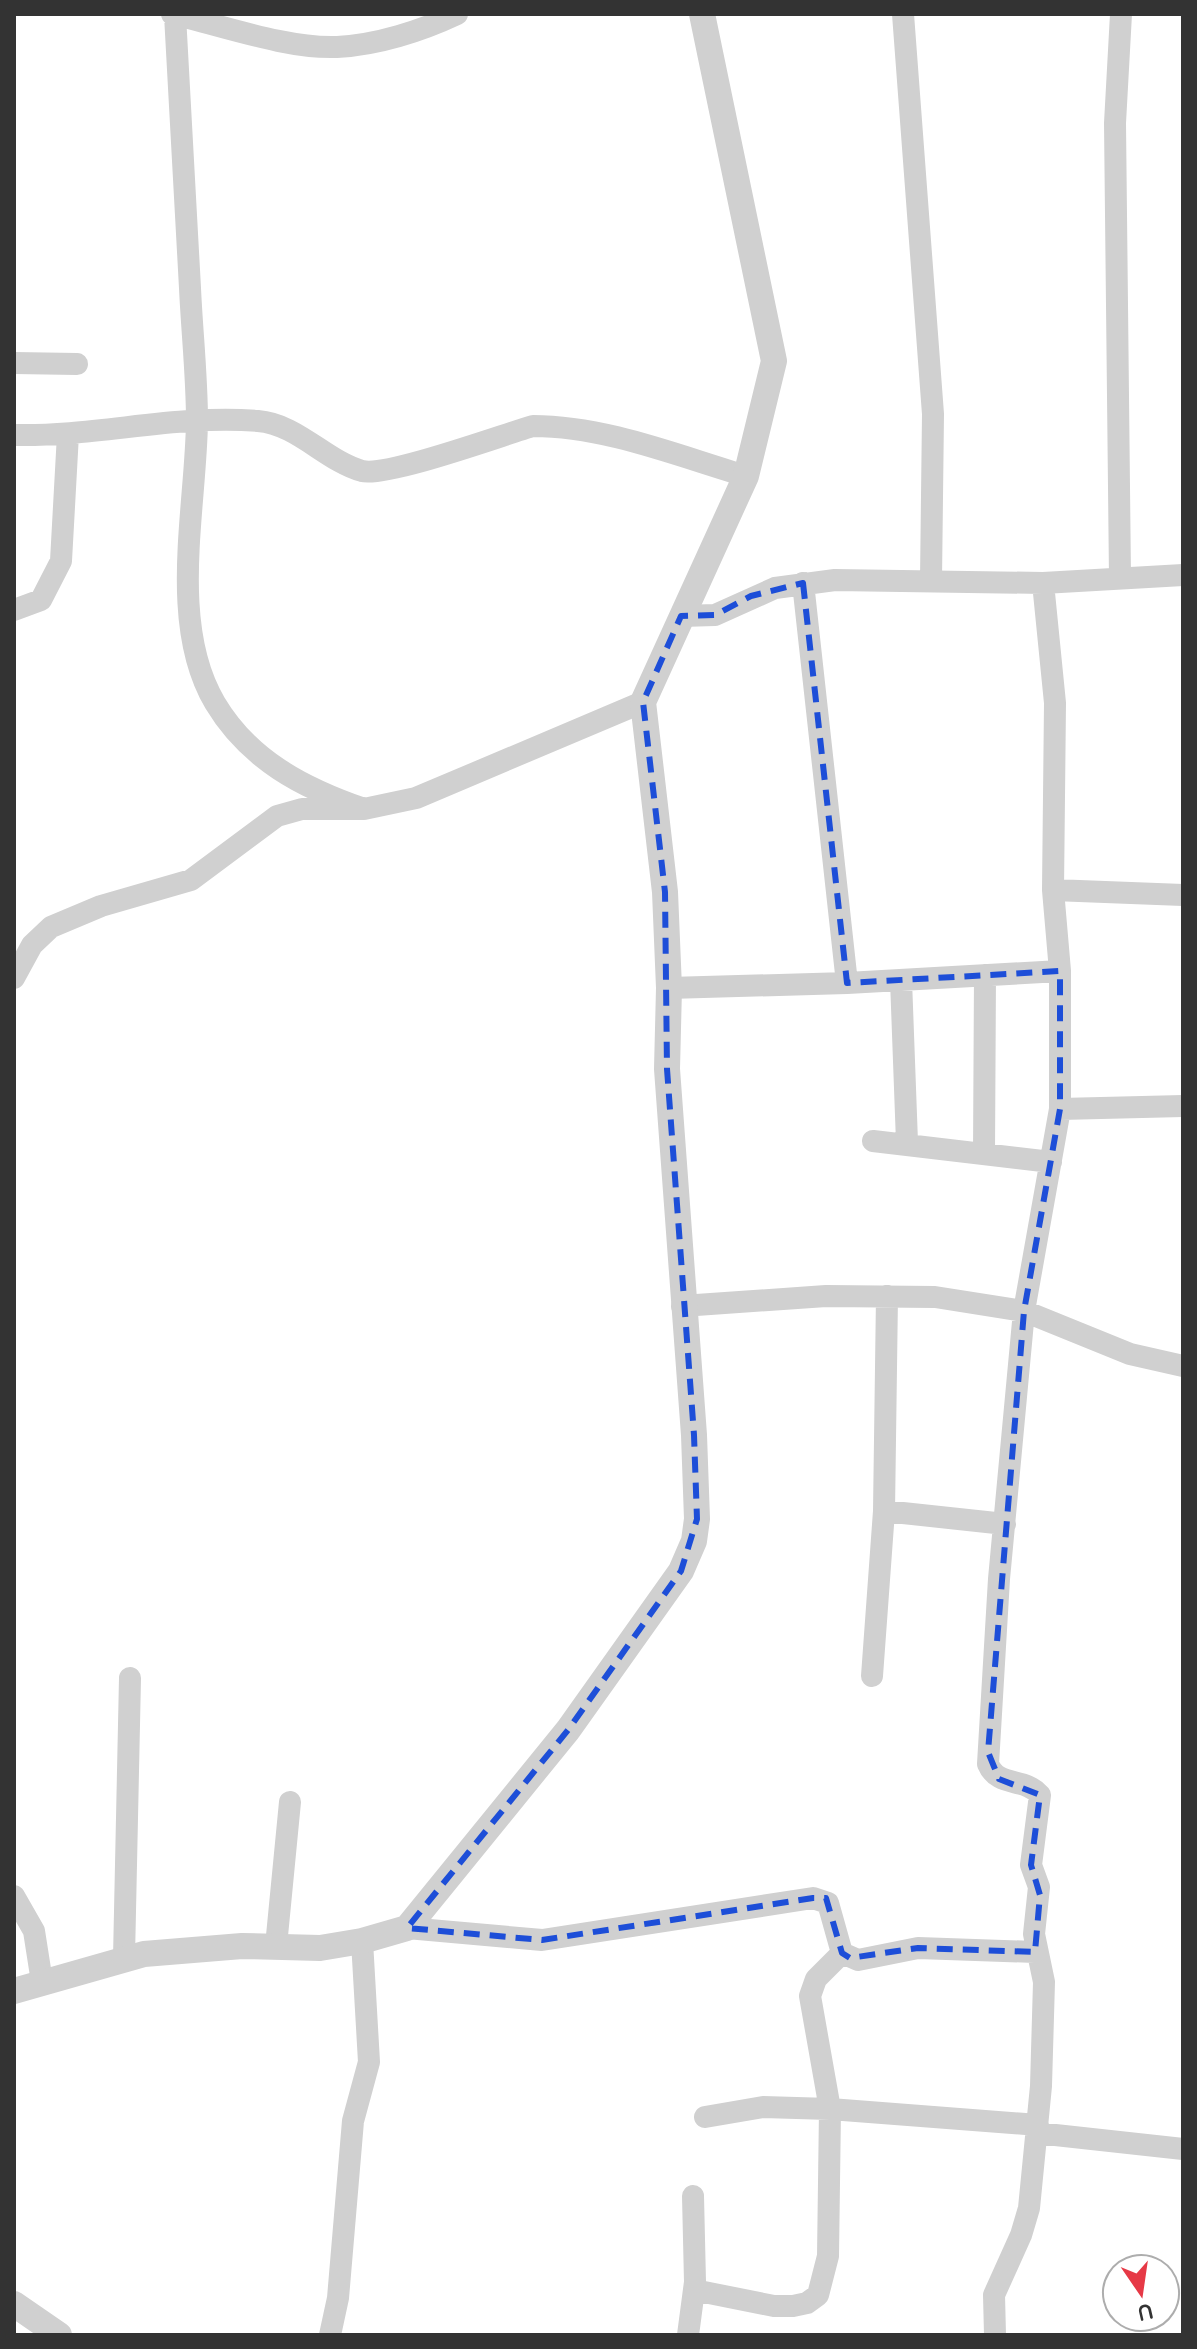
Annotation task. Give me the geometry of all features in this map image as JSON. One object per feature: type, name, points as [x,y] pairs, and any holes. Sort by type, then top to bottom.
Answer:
[{"type":"street","points":[[364,809],[319,793],[276,769],[241,739],[209,690],[193,639],[189,576],[197,420],[173,14],[280,39],[336,47],[392,38],[457,14]]},
{"type":"street","points":[[407,1928],[568,1730],[688,1556],[694,1541],[697,1499],[667,1069],[669,988],[665,892],[643,702],[746,476],[774,361],[773,344],[702,14]]},
{"type":"street","points":[[903,14],[933,414],[931,580]]},
{"type":"street","points":[[1120,578],[1115,123],[1121,14]]},
{"type":"street","points":[[14,363],[77,364]]},
{"type":"street","points":[[14,435],[68,434],[197,420],[261,421],[284,429],[363,471],[383,470],[533,426],[547,426],[624,441],[746,476]]},
{"type":"street","points":[[14,610],[41,600],[61,561],[68,434]]},
{"type":"street","points":[[681,616],[715,615],[751,596],[803,583],[931,580],[1043,583],[1183,575]]},
{"type":"street","points":[[803,583],[847,983]]},
{"type":"street","points":[[995,2335],[994,2295],[1021,2235],[1029,2208],[1045,2024],[1044,1982],[1035,1952],[1035,1921],[1040,1895],[1031,1865],[1040,1795],[1029,1786],[999,1779],[988,1764],[1024,1311],[1060,1109],[1060,971],[1053,890],[1055,703],[1043,583]]},
{"type":"street","points":[[14,978],[32,945],[51,927],[101,906],[191,880],[277,816],[302,809],[364,809],[416,798],[643,702]]},
{"type":"street","points":[[1053,890],[1183,895]]},
{"type":"street","points":[[669,988],[847,983],[1060,971]]},
{"type":"street","points":[[984,1153],[985,975]]},
{"type":"street","points":[[901,980],[907,1142]]},
{"type":"street","points":[[1060,1109],[1183,1106]]},
{"type":"street","points":[[873,1141],[907,1142],[1051,1162]]},
{"type":"street","points":[[682,1306],[887,1296],[935,1297],[1024,1311],[1130,1354],[1183,1366]]},
{"type":"street","points":[[872,1676],[884,1511],[887,1296]]},
{"type":"street","points":[[884,1511],[1005,1524]]},
{"type":"street","points":[[124,1958],[130,1678]]},
{"type":"street","points":[[276,1946],[290,1802]]},
{"type":"street","points":[[14,1896],[34,1931],[42,1982]]},
{"type":"street","points":[[14,1991],[124,1958],[177,1950],[276,1946],[320,1948],[362,1941],[407,1928],[542,1940],[822,1898],[831,1910],[842,1953]]},
{"type":"street","points":[[330,2335],[338,2298],[353,2121],[369,2062],[362,1941]]},
{"type":"street","points":[[842,1953],[858,1960],[918,1948],[1035,1952]]},
{"type":"street","points":[[694,2290],[783,2306],[807,2303],[818,2295],[828,2256],[830,2109],[810,1996],[816,1979],[842,1953]]},
{"type":"street","points":[[705,2117],[763,2107],[830,2109],[1037,2129],[1183,2149]]},
{"type":"street","points":[[688,2335],[694,2290],[693,2196]]},
{"type":"street","points":[[14,2304],[59,2335]]},
{"type":"highlighted area","points":[[803,583],[847,983],[1060,971],[1060,1109],[1024,1311],[988,1752],[999,1779],[1040,1795],[1031,1865],[1040,1895],[1035,1952],[918,1948],[850,1958],[842,1953],[826,1898],[542,1940],[407,1928],[568,1730],[681,1571],[697,1519],[694,1435],[667,1069],[665,892],[643,702],[681,616],[715,615],[751,596]]}]
